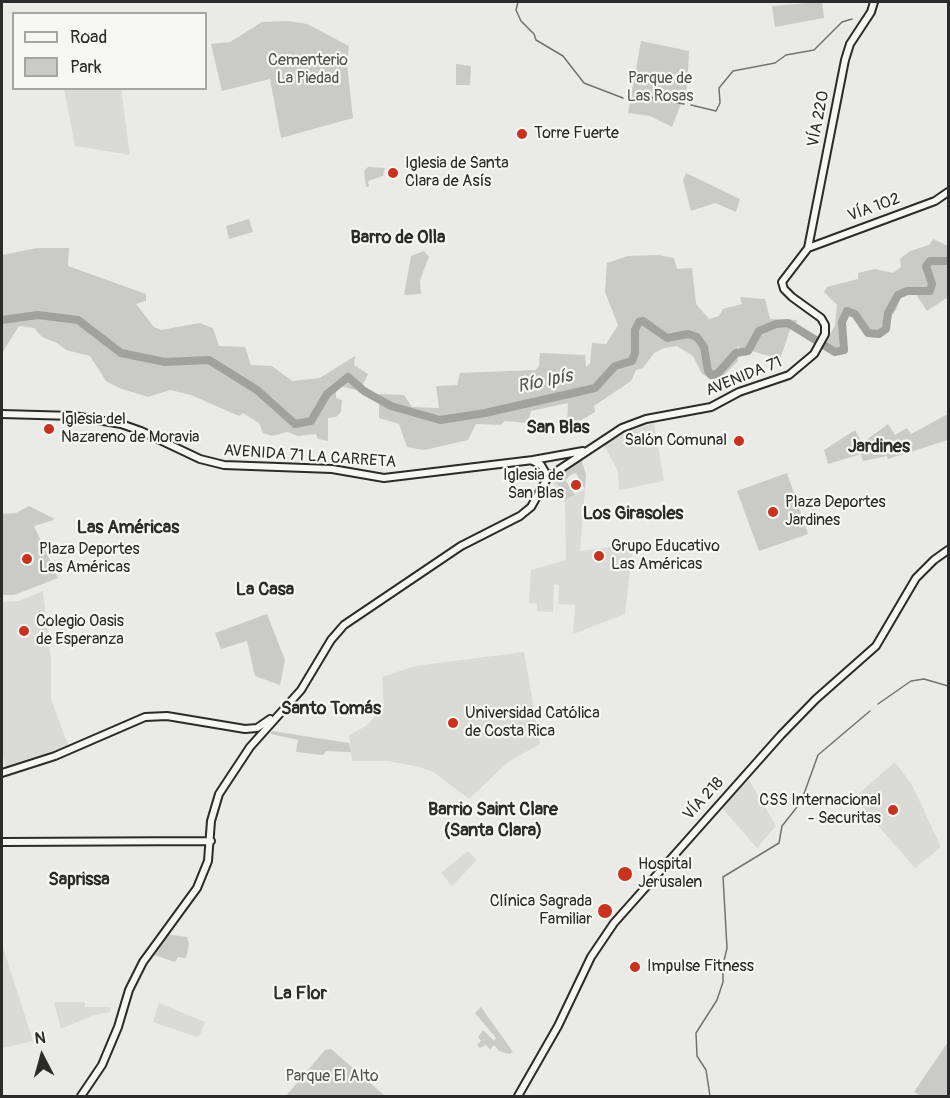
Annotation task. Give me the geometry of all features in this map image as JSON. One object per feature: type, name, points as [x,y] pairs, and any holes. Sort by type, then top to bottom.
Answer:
[{"type":"main road","name":"VÍA 220","points":[[808,248],[845,60],[850,45],[871,12],[874,2]]},
{"type":"main road","name":"VÍA 102","points":[[808,248],[935,201],[948,192]]},
{"type":"main road","points":[[810,235],[813,240],[821,242]]},
{"type":"main road","name":"AVENIDA 71","points":[[548,477],[631,423],[711,407],[739,392],[789,375],[814,354],[823,340],[825,325],[820,318],[784,289],[783,282],[808,248]]},
{"type":"main road","name":"AVENIDA 71 LA CARRETA","points":[[2,414],[74,416],[109,422],[141,431],[200,459],[244,468],[332,470],[397,478],[533,460],[587,450]]},
{"type":"main road","points":[[81,1096],[102,1065],[115,1036],[129,990],[143,962],[197,888],[208,861],[214,806],[230,775],[250,747],[301,690],[331,640],[344,625],[461,546],[520,516],[531,507],[548,477],[542,465],[533,460]]},
{"type":"main road","name":"VÍA 218","points":[[518,1096],[558,1026],[591,957],[614,923],[781,735],[816,699],[876,646],[916,578],[948,550]]},
{"type":"main road","points":[[2,773],[55,756],[145,717],[167,716],[245,729],[261,726],[278,714]]},
{"type":"main road","points":[[245,729],[252,735],[250,747]]},
{"type":"main road","points":[[2,842],[211,841]]},
{"type":"shaded area","points":[[64,90],[121,90],[130,155],[75,146]]},
{"type":"shaded area","points":[[654,423],[664,481],[619,490],[618,471],[604,445],[626,432]]},
{"type":"shaded area","name":"Grupo Educativo Las Américas","points":[[554,477],[566,499],[585,489],[580,551],[633,544],[625,614],[573,634],[575,605],[558,604],[559,585],[554,584],[553,612],[537,611],[537,604],[529,603],[531,570],[566,560],[565,503],[551,479]]},
{"type":"shaded area","points":[[43,591],[51,660],[51,699],[68,745],[7,769],[2,753],[2,602],[19,601]]},
{"type":"shaded area","name":"Universidad Católica de Costa Rica","points":[[524,652],[540,744],[508,762],[469,799],[435,773],[420,767],[388,761],[352,761],[349,735],[366,726],[384,707],[382,677],[415,666]]},
{"type":"shaded area","points":[[895,762],[912,785],[941,847],[915,868],[854,798]]},
{"type":"shaded area","points":[[749,780],[776,826],[757,848],[722,808]]},
{"type":"shaded area","points":[[468,851],[477,860],[452,886],[441,873]]},
{"type":"shaded area","points":[[2,944],[33,1041],[2,1048]]},
{"type":"shaded area","points":[[54,1002],[85,1002],[85,1007],[111,1007],[110,1012],[94,1015],[61,1029]]},
{"type":"shaded area","points":[[159,1003],[205,1022],[200,1035],[197,1037],[153,1022]]},
{"type":"green space","points":[[822,2],[824,18],[775,27],[772,6]]},
{"type":"green space","name":"Cementerio La Piedad","points":[[287,21],[307,24],[349,46],[347,64],[353,118],[281,138],[270,79],[222,91],[211,44],[230,42],[262,22]]},
{"type":"green space","name":"Parque de Las Rosas","points":[[641,41],[689,51],[687,88],[672,127],[650,116],[628,113]]},
{"type":"green space","points":[[456,64],[471,66],[470,85],[456,85]]},
{"type":"green space","points":[[368,167],[385,168],[383,175],[385,175],[368,181],[369,186],[366,187],[364,171]]},
{"type":"green space","points":[[686,173],[740,199],[736,212],[715,203],[691,211],[683,180]]},
{"type":"green space","points":[[249,219],[253,232],[229,239],[226,226]]},
{"type":"green space","points":[[933,239],[948,246],[948,297],[927,311],[915,293],[901,297],[896,310],[879,331],[869,331],[858,313],[847,309],[841,318],[840,353],[832,355],[823,348],[835,325],[837,305],[824,292],[827,287],[858,279],[858,273],[875,269],[893,273],[901,267],[900,259],[910,251],[929,245]]},
{"type":"green space","points":[[37,248],[69,248],[68,266],[146,294],[146,301],[136,304],[154,327],[161,330],[199,323],[213,328],[219,346],[245,347],[251,365],[272,366],[292,381],[320,378],[355,356],[354,365],[368,374],[360,391],[340,386],[336,390],[336,398],[342,400],[341,412],[336,417],[328,418],[328,441],[318,439],[316,434],[298,436],[287,432],[272,436],[263,433],[259,423],[243,413],[239,416],[191,395],[170,390],[148,397],[119,388],[106,381],[90,356],[66,350],[57,343],[42,337],[34,328],[19,326],[2,353],[2,255]]},
{"type":"green space","points":[[424,251],[429,257],[420,280],[421,294],[404,295],[411,256]]},
{"type":"green space","points":[[659,255],[674,258],[677,269],[692,268],[696,304],[709,319],[719,316],[723,309],[742,304],[740,297],[765,299],[770,319],[798,320],[790,330],[780,359],[737,347],[738,361],[723,376],[712,379],[702,374],[693,356],[677,346],[664,348],[654,353],[643,368],[636,370],[631,381],[594,406],[595,412],[558,434],[567,424],[568,403],[531,411],[528,423],[505,421],[500,425],[476,424],[468,440],[424,450],[407,447],[399,424],[379,418],[379,394],[404,395],[412,407],[439,408],[436,386],[457,385],[460,373],[536,370],[539,366],[540,353],[585,355],[586,367],[590,364],[592,343],[606,344],[618,325],[605,292],[607,263],[628,256]]},
{"type":"green space","points":[[948,414],[948,440],[888,459],[887,456],[863,461],[861,454],[828,464],[824,450],[855,430],[862,443],[888,424],[895,435],[907,428],[911,434]]},
{"type":"green space","points":[[581,459],[586,474],[585,489],[576,473],[572,474],[565,480],[575,495],[566,499],[554,477]]},
{"type":"green space","name":"Plaza Deportes Jardines","points":[[787,473],[808,534],[759,551],[737,491]]},
{"type":"green space","points":[[29,506],[54,520],[34,526],[58,578],[14,595],[2,595],[2,514],[16,513]]},
{"type":"green space","points":[[267,614],[285,660],[280,685],[255,676],[247,641],[221,649],[215,633]]},
{"type":"green space","points":[[272,731],[349,743],[351,752],[326,751],[323,755],[296,752],[298,740],[271,734]]},
{"type":"green space","points":[[165,934],[187,937],[189,944],[186,958],[178,957],[175,962],[151,954]]},
{"type":"green space","points":[[481,1007],[513,1052],[509,1054],[499,1051],[494,1045],[490,1050],[486,1045],[480,1048],[477,1045],[481,1041],[478,1037],[483,1030],[494,1041],[496,1038],[475,1013]]},
{"type":"green space","points":[[948,1042],[948,1096],[921,1096],[914,1092]]},
{"type":"green space","name":"Parque El Alto","points":[[331,1049],[385,1096],[286,1096],[325,1050]]},
{"type":"waterway","points":[[518,2],[516,10],[521,21],[534,34],[536,40],[563,56],[584,83],[623,98]]},
{"type":"waterway","points":[[691,105],[716,111],[720,103],[719,88],[733,71],[775,63],[786,55],[814,50],[842,22],[852,19]]},
{"type":"waterway","points":[[630,101],[648,97],[684,104]]},
{"type":"waterway","name":"Río Ipís","points":[[2,320],[38,315],[78,320],[121,353],[165,362],[209,360],[257,390],[295,424],[311,421],[327,394],[348,377],[364,391],[391,406],[440,420],[485,413],[595,388],[615,366],[632,361],[635,353],[635,330],[639,322],[643,321],[667,338],[688,334],[697,337],[704,347],[708,371],[711,375],[717,374],[736,353],[748,351],[759,331],[776,324],[788,323],[835,352],[844,350],[842,322],[847,311],[855,314],[868,333],[879,334],[886,329],[888,313],[898,295],[907,291],[930,291],[932,284],[926,266],[930,261],[948,261]]},
{"type":"waterway","points":[[878,704],[911,681],[924,679],[948,686]]},
{"type":"waterway","points":[[710,1096],[706,1070],[697,1056],[696,1033],[717,1000],[723,982],[723,965],[727,948],[723,877],[779,843],[782,826],[801,802],[818,755],[870,711]]},
{"type":"place","name":"Torre Fuerte","points":[[522,134]]},
{"type":"place","name":"Iglesia de Santa Clara de Asís","points":[[393,173]]},
{"type":"place","name":"Iglesia del Nazareno de Moravia","points":[[49,429]]},
{"type":"place","name":"Salón Comunal","points":[[739,441]]},
{"type":"place","name":"Iglesia de San Blas","points":[[576,485]]},
{"type":"place","name":"Plaza Deportes Jardines","points":[[773,512]]},
{"type":"place","name":"Grupo Educativo Las Américas","points":[[599,556]]},
{"type":"place","name":"Plaza Deportes Las Américas","points":[[27,559]]},
{"type":"place","name":"Colegio Oasis de Esperanza","points":[[24,631]]},
{"type":"place","name":"Universidad Católica de Costa Rica","points":[[453,723]]},
{"type":"place","name":"CSS Internacional - Securitas","points":[[893,810]]},
{"type":"place","name":"Hospital Jerusalen","points":[[625,874]]},
{"type":"place","name":"Clínica Sagrada Familiar","points":[[605,911]]},
{"type":"place","name":"Impulse Fitness","points":[[635,967]]},
{"type":"district","name":"Barro de Olla","points":[[398,238]]},
{"type":"district","name":"San Blas","points":[[558,428]]},
{"type":"district","name":"Jardines","points":[[879,447]]},
{"type":"district","name":"Los Girasoles","points":[[633,514]]},
{"type":"district","name":"Las Américas","points":[[128,528]]},
{"type":"district","name":"La Casa","points":[[265,590]]},
{"type":"district","name":"Santo Tomás","points":[[331,709]]},
{"type":"district","name":"Barrio Saint Clare (Santa Clara)","points":[[493,820]]},
{"type":"district","name":"Saprissa","points":[[79,880]]},
{"type":"district","name":"La Flor","points":[[300,994]]}]
